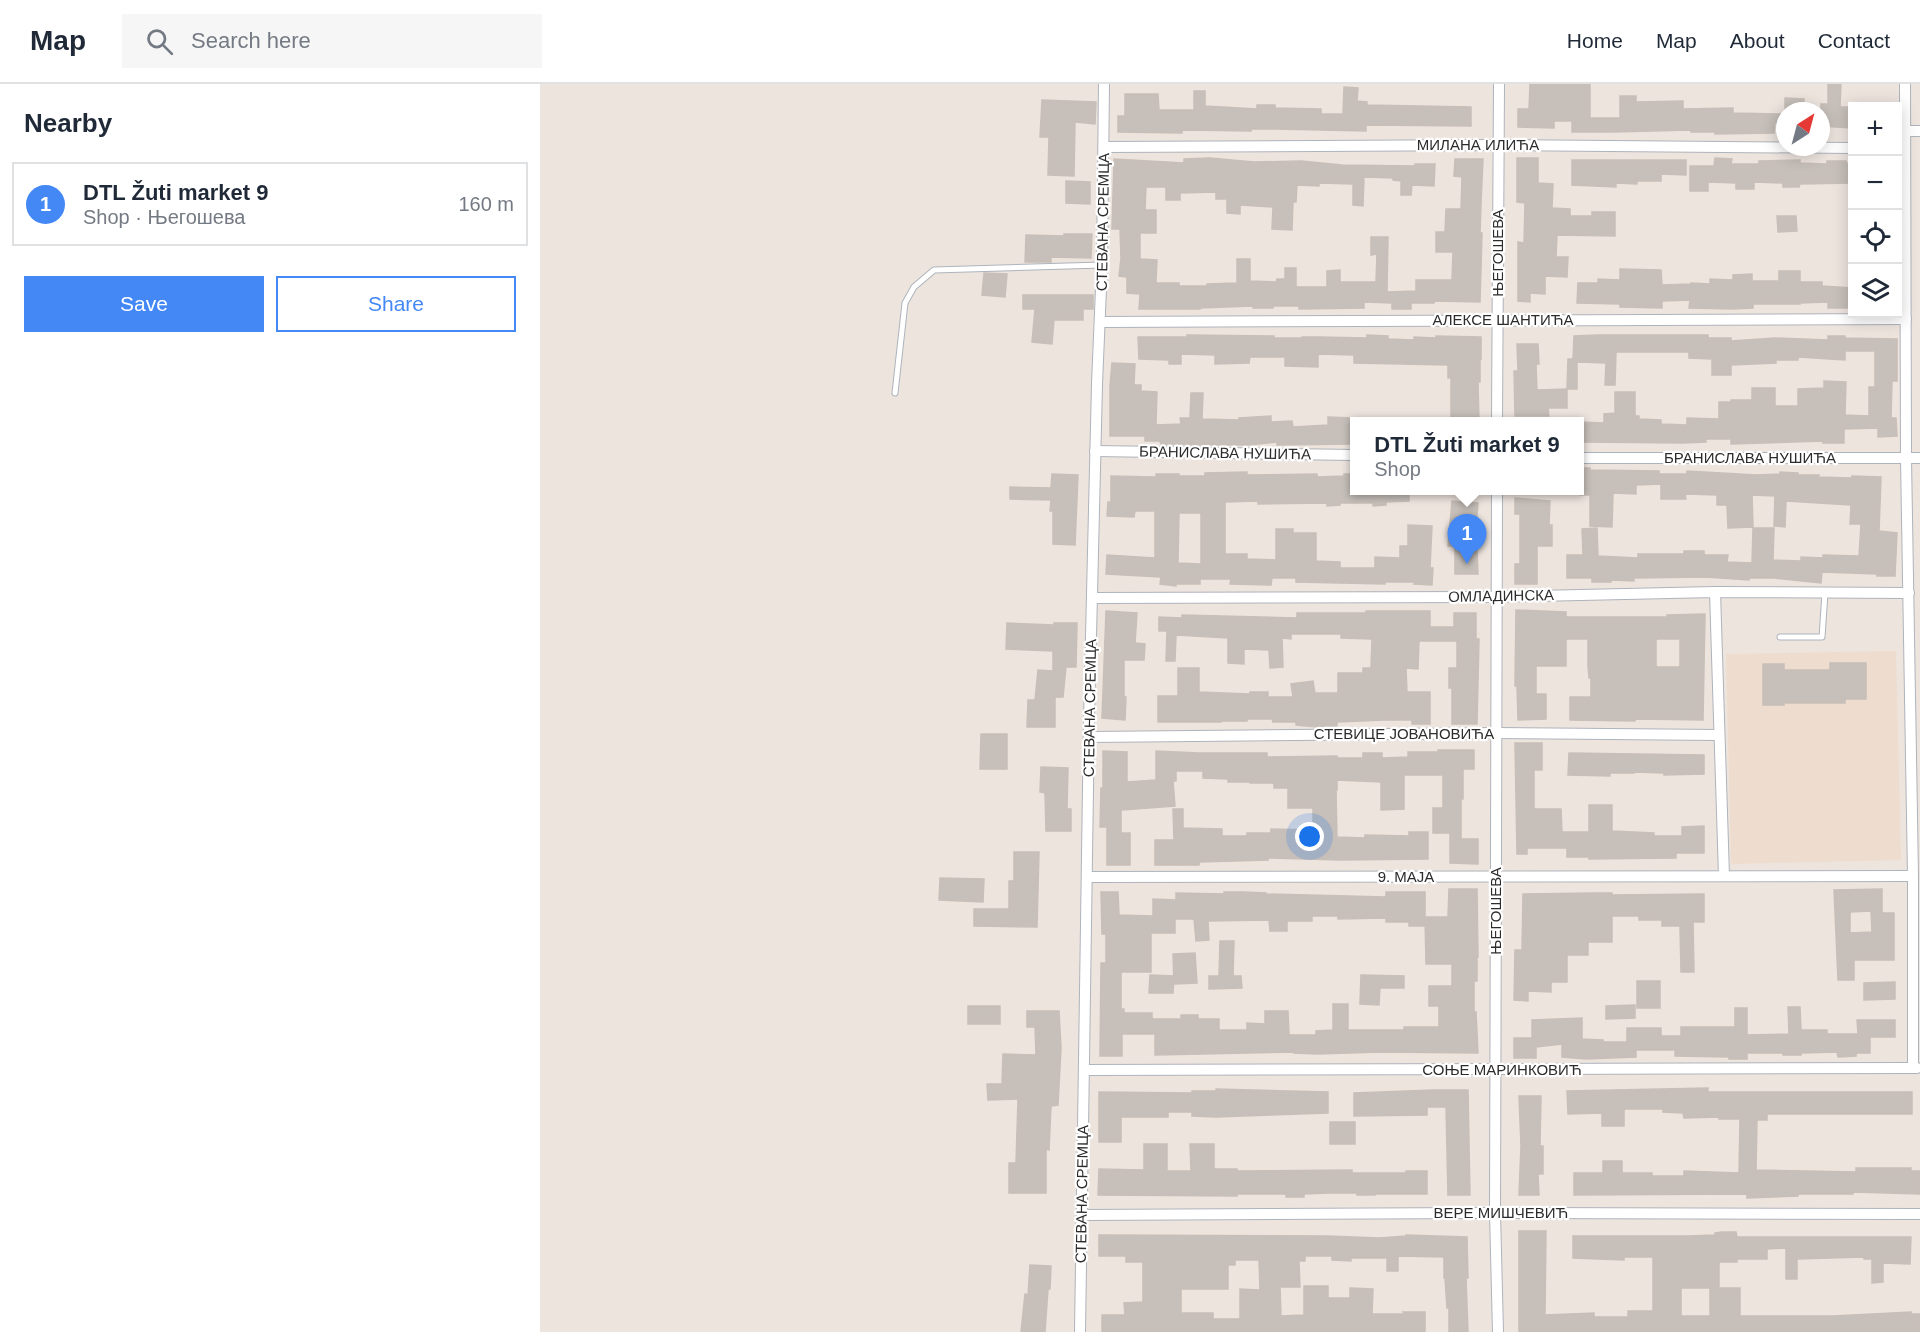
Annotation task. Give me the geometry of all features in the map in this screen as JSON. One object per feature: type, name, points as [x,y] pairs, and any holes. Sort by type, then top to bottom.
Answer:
[{"type":"street","name":"СТЕВАНА СРЕМЦА","points":[[1080,1332],[1089,736],[1095,451],[1102,265],[1104,84]]},
{"type":"street","name":"ЊЕГОШЕВА","points":[[1497,417],[1499,84]]},
{"type":"street","points":[[1902,144],[1905,131],[1905,84]]},
{"type":"street","points":[[1905,131],[1920,131]]},
{"type":"street","name":"МИЛАНА ИЛИЋА","points":[[1104,147],[1499,145],[1848,148]]},
{"type":"street","points":[[1901,156],[1906,319],[1908,593],[1914,657],[1913,876],[1916,1068]]},
{"type":"street","name":"АЛЕКСЕ ШАНТИЋА","points":[[1100,322],[1906,319]]},
{"type":"street","name":"БРАНИСЛАВА НУШИЋА","points":[[1095,451],[1350,455]]},
{"type":"street","name":"БРАНИСЛАВА НУШИЋА","points":[[1584,458],[1920,458]]},
{"type":"street","name":"ЊЕГОШЕВА","points":[[1497,495],[1495,1214],[1498,1332]]},
{"type":"street","points":[[1715,592],[1724,876]]},
{"type":"street","name":"ОМЛАДИНСКА","points":[[1093,598],[1496,597],[1715,592],[1908,593]]},
{"type":"street","name":"СТЕВИЦЕ ЈОВАНОВИЋА","points":[[1089,736],[1496,733],[1719,735]]},
{"type":"street","name":"9. МАЈА","points":[[1088,877],[1913,876]]},
{"type":"street","name":"СОЊЕ МАРИНКОВИЋ","points":[[1084,1070],[1916,1068]]},
{"type":"street","name":"ВЕРЕ МИШЧЕВИЋ","points":[[1083,1215],[1920,1214]]},
{"type":"lane","points":[[896,393],[905,303],[914,287],[934,270],[1102,265]]},
{"type":"lane","points":[[1779,637],[1822,637],[1825,593]]},
{"type":"shaded area","points":[[1896,651],[1901,860],[1731,864],[1726,654]]},
{"type":"building","points":[[1530,84],[1590,84],[1590,118],[1620,118],[1620,96],[1636,96],[1636,102],[1683,101],[1683,109],[1733,108],[1733,113],[1776,114],[1776,123],[1774,133],[1715,134],[1715,132],[1691,132],[1691,130],[1572,132],[1572,121],[1554,121],[1554,128],[1518,127],[1518,109],[1529,109]]},
{"type":"building","points":[[1828,84],[1841,84],[1840,107],[1848,107],[1848,128],[1830,127],[1830,102],[1828,102]]},
{"type":"building","points":[[1344,87],[1358,88],[1357,101],[1367,102],[1367,105],[1471,107],[1471,126],[1366,125],[1366,131],[1251,129],[1251,131],[1182,130],[1182,133],[1118,132],[1118,116],[1125,116],[1125,94],[1158,94],[1159,110],[1194,110],[1194,91],[1205,91],[1205,106],[1257,109],[1257,105],[1275,105],[1275,108],[1321,109],[1321,114],[1343,114]]},
{"type":"building","points":[[1785,98],[1804,99],[1804,102],[1785,102]]},
{"type":"building","points":[[1042,100],[1096,102],[1095,124],[1075,122],[1074,176],[1048,175],[1049,137],[1040,137]]},
{"type":"building","points":[[1210,158],[1254,162],[1301,161],[1342,165],[1435,164],[1434,186],[1412,185],[1411,195],[1401,195],[1401,181],[1393,180],[1393,178],[1364,177],[1363,206],[1353,205],[1353,184],[1297,185],[1296,202],[1293,202],[1292,230],[1272,229],[1273,207],[1240,205],[1240,214],[1227,213],[1227,199],[1216,199],[1216,192],[1180,193],[1180,200],[1166,200],[1166,187],[1146,187],[1145,210],[1156,210],[1156,233],[1140,233],[1140,259],[1157,260],[1156,283],[1207,286],[1207,284],[1237,283],[1237,259],[1250,259],[1250,281],[1276,282],[1277,279],[1285,279],[1285,268],[1296,268],[1296,287],[1327,287],[1327,271],[1340,270],[1340,282],[1376,282],[1377,254],[1371,255],[1371,237],[1388,237],[1387,292],[1416,291],[1416,280],[1452,280],[1453,252],[1436,252],[1436,232],[1445,232],[1446,209],[1461,209],[1462,177],[1454,176],[1455,159],[1483,159],[1480,302],[1411,303],[1411,309],[1392,309],[1392,303],[1364,302],[1364,308],[1299,309],[1299,306],[1253,308],[1253,306],[1139,309],[1140,294],[1127,293],[1127,277],[1119,276],[1120,229],[1112,229],[1114,159],[1184,163],[1184,159]]},
{"type":"building","points":[[1517,158],[1538,158],[1538,183],[1553,184],[1552,208],[1570,209],[1570,216],[1592,216],[1592,212],[1615,212],[1615,236],[1557,235],[1556,257],[1568,257],[1567,277],[1545,276],[1545,294],[1530,293],[1530,302],[1518,301],[1518,242],[1524,243],[1525,203],[1517,202]]},
{"type":"building","points":[[1715,158],[1732,159],[1731,164],[1800,160],[1800,163],[1827,164],[1827,161],[1846,161],[1848,163],[1848,183],[1800,184],[1799,187],[1783,187],[1783,183],[1754,182],[1754,189],[1736,189],[1736,183],[1708,182],[1708,191],[1690,191],[1690,166],[1714,166]]},
{"type":"building","points":[[1572,160],[1686,160],[1686,175],[1661,174],[1661,181],[1637,181],[1637,184],[1616,183],[1616,187],[1572,185]]},
{"type":"building","points":[[1066,181],[1090,182],[1090,204],[1066,203]]},
{"type":"building","points":[[1777,216],[1796,216],[1797,231],[1778,232]]},
{"type":"building","points":[[1064,234],[1092,234],[1091,258],[1051,257],[1051,262],[1025,262],[1026,235],[1064,236]]},
{"type":"building","points":[[1620,269],[1661,270],[1662,285],[1710,284],[1710,279],[1733,280],[1733,275],[1752,274],[1752,281],[1779,281],[1779,271],[1800,271],[1800,282],[1822,282],[1822,286],[1848,288],[1848,308],[1828,308],[1828,302],[1753,304],[1753,308],[1732,309],[1689,308],[1690,300],[1662,301],[1662,308],[1577,303],[1578,283],[1598,283],[1598,279],[1620,280]]},
{"type":"building","points":[[984,273],[1007,274],[1005,297],[982,295]]},
{"type":"building","points":[[1023,295],[1093,295],[1093,309],[1083,309],[1083,320],[1054,320],[1052,344],[1032,342],[1035,309],[1023,309]]},
{"type":"building","points":[[1187,335],[1367,338],[1367,335],[1414,340],[1414,337],[1436,338],[1436,336],[1481,337],[1480,382],[1478,382],[1479,417],[1451,417],[1451,378],[1448,378],[1448,365],[1354,363],[1354,355],[1318,354],[1318,367],[1285,366],[1285,357],[1250,357],[1249,363],[1215,364],[1215,355],[1181,354],[1181,364],[1169,364],[1169,360],[1139,359],[1138,337],[1187,337]]},
{"type":"building","points":[[1708,335],[1708,338],[1731,338],[1731,341],[1775,338],[1828,340],[1828,336],[1897,339],[1897,381],[1892,381],[1891,418],[1896,418],[1897,436],[1878,437],[1878,428],[1844,429],[1844,443],[1823,443],[1823,441],[1731,444],[1731,439],[1706,439],[1706,442],[1683,443],[1584,442],[1584,422],[1604,423],[1604,414],[1615,413],[1615,392],[1635,392],[1635,416],[1639,416],[1639,419],[1661,420],[1661,424],[1687,425],[1687,418],[1719,419],[1719,402],[1752,400],[1752,388],[1775,388],[1775,406],[1798,406],[1798,389],[1824,388],[1824,381],[1846,382],[1845,415],[1869,416],[1869,387],[1875,387],[1875,351],[1845,351],[1845,360],[1798,357],[1798,360],[1776,360],[1776,363],[1731,365],[1731,375],[1712,375],[1712,359],[1689,358],[1689,352],[1616,352],[1615,385],[1605,385],[1606,363],[1577,362],[1577,389],[1567,389],[1568,359],[1573,359],[1574,336]]},
{"type":"building","points":[[1517,344],[1538,344],[1537,390],[1567,389],[1567,408],[1548,408],[1549,416],[1515,416],[1514,371],[1518,371]]},
{"type":"building","points":[[1112,363],[1135,364],[1134,385],[1141,385],[1141,391],[1157,392],[1156,425],[1181,424],[1180,418],[1190,418],[1191,393],[1203,393],[1202,419],[1239,420],[1239,418],[1271,416],[1271,422],[1292,421],[1293,427],[1328,425],[1328,417],[1350,418],[1350,444],[1277,445],[1277,442],[1249,445],[1161,445],[1160,441],[1145,441],[1145,436],[1110,436]]},
{"type":"building","points":[[1584,468],[1659,471],[1659,474],[1687,474],[1687,471],[1757,475],[1780,474],[1780,472],[1819,475],[1819,477],[1881,477],[1879,531],[1897,533],[1895,576],[1822,572],[1821,583],[1774,578],[1750,578],[1749,580],[1705,577],[1634,578],[1634,581],[1592,582],[1592,578],[1567,578],[1567,555],[1583,555],[1582,529],[1597,528],[1598,556],[1638,558],[1638,554],[1684,554],[1684,551],[1704,551],[1704,555],[1728,555],[1727,562],[1752,563],[1753,528],[1774,528],[1773,560],[1801,561],[1801,557],[1823,558],[1823,555],[1859,556],[1861,524],[1850,524],[1851,505],[1786,501],[1785,527],[1774,526],[1775,496],[1752,495],[1753,527],[1728,528],[1727,505],[1717,505],[1717,495],[1685,494],[1686,499],[1661,499],[1661,484],[1636,485],[1636,494],[1613,493],[1612,527],[1590,526],[1590,495],[1584,495]]},
{"type":"building","points":[[1247,472],[1247,475],[1317,474],[1317,477],[1350,474],[1350,495],[1409,495],[1409,501],[1386,502],[1386,505],[1373,506],[1373,503],[1340,503],[1340,505],[1327,506],[1327,503],[1225,502],[1225,554],[1247,554],[1247,559],[1276,560],[1276,529],[1293,529],[1293,533],[1316,533],[1316,561],[1340,562],[1340,568],[1375,568],[1375,557],[1400,558],[1400,546],[1408,546],[1408,525],[1432,526],[1430,568],[1433,568],[1432,585],[1414,584],[1415,582],[1385,582],[1385,584],[1296,582],[1296,578],[1272,578],[1271,585],[1230,584],[1231,579],[1200,579],[1200,584],[1176,584],[1176,586],[1160,584],[1161,577],[1106,574],[1107,555],[1155,558],[1155,511],[1135,511],[1134,517],[1107,516],[1108,502],[1111,502],[1111,476],[1156,477],[1156,474],[1179,474],[1179,476],[1205,476],[1205,473]],"holes":[[[1179,513],[1201,513],[1201,564],[1178,563]]]},
{"type":"building","points":[[1052,474],[1078,475],[1075,545],[1053,544],[1051,500],[1010,499],[1010,487],[1051,488]]},
{"type":"building","points":[[1515,498],[1550,501],[1549,525],[1552,525],[1552,546],[1537,546],[1537,584],[1515,584],[1515,564],[1520,564],[1520,514],[1515,514]]},
{"type":"building","points":[[1452,501],[1478,503],[1476,527],[1478,574],[1455,574],[1455,546],[1448,546]]},
{"type":"building","points":[[1516,610],[1566,612],[1566,617],[1667,617],[1667,615],[1705,614],[1703,720],[1570,720],[1570,697],[1591,697],[1588,639],[1566,639],[1566,666],[1536,666],[1536,694],[1546,694],[1546,719],[1518,720],[1517,686],[1515,686]],"holes":[[[1680,639],[1680,667],[1656,667],[1656,640]]]},
{"type":"building","points":[[1106,611],[1137,613],[1135,643],[1145,644],[1144,660],[1124,660],[1125,720],[1102,718]]},
{"type":"building","points":[[1366,611],[1430,611],[1430,627],[1454,627],[1454,613],[1476,613],[1476,639],[1479,639],[1477,724],[1452,724],[1452,688],[1449,688],[1449,668],[1457,668],[1457,641],[1419,641],[1418,669],[1406,668],[1407,692],[1430,692],[1430,724],[1412,724],[1412,720],[1337,722],[1337,727],[1296,725],[1296,722],[1273,722],[1272,719],[1158,722],[1158,696],[1178,696],[1178,668],[1199,668],[1199,692],[1250,694],[1250,692],[1268,692],[1268,697],[1293,697],[1291,684],[1313,681],[1315,693],[1338,693],[1338,673],[1363,673],[1363,668],[1371,668],[1372,639],[1341,638],[1341,634],[1291,634],[1291,639],[1282,638],[1283,667],[1270,668],[1269,650],[1244,649],[1244,664],[1228,663],[1228,638],[1176,635],[1175,661],[1166,661],[1167,631],[1159,631],[1159,617],[1182,618],[1182,615],[1297,618],[1297,613],[1366,613]]},
{"type":"building","points":[[1007,623],[1054,625],[1054,623],[1077,623],[1076,667],[1066,667],[1063,697],[1055,697],[1055,727],[1027,727],[1028,700],[1035,700],[1038,670],[1053,671],[1053,651],[1006,649]]},
{"type":"building","points":[[1830,663],[1866,663],[1866,699],[1845,699],[1845,703],[1763,705],[1763,664],[1784,664],[1784,670],[1830,670]]},
{"type":"building","points":[[981,734],[1007,734],[1007,769],[980,769]]},
{"type":"building","points":[[1515,743],[1542,743],[1542,770],[1534,770],[1534,809],[1561,809],[1562,832],[1589,832],[1589,805],[1612,805],[1612,831],[1654,833],[1654,836],[1682,836],[1682,827],[1704,826],[1704,853],[1676,853],[1676,858],[1589,859],[1589,857],[1567,857],[1567,848],[1527,848],[1527,854],[1517,854]]},
{"type":"building","points":[[1438,750],[1474,750],[1474,769],[1463,769],[1461,839],[1478,839],[1478,864],[1450,863],[1450,833],[1433,833],[1433,808],[1443,808],[1443,775],[1404,775],[1404,809],[1381,810],[1381,782],[1337,780],[1337,837],[1409,836],[1409,832],[1428,832],[1428,859],[1268,858],[1268,860],[1199,862],[1199,865],[1155,865],[1155,840],[1174,840],[1173,809],[1183,809],[1183,828],[1222,829],[1222,836],[1271,833],[1271,829],[1313,830],[1313,808],[1288,808],[1288,788],[1274,788],[1274,783],[1228,782],[1228,779],[1203,778],[1203,771],[1176,771],[1176,781],[1173,781],[1175,806],[1121,810],[1121,833],[1130,833],[1130,865],[1107,865],[1107,827],[1100,827],[1103,751],[1127,752],[1127,782],[1156,780],[1156,751],[1267,753],[1267,757],[1337,756],[1337,758],[1363,758],[1363,753],[1382,753],[1382,758],[1408,757],[1408,752],[1438,752]]},
{"type":"building","points":[[1569,753],[1704,755],[1704,774],[1664,775],[1664,773],[1634,772],[1610,773],[1610,776],[1568,775]]},
{"type":"building","points":[[1041,767],[1068,768],[1067,809],[1071,809],[1071,831],[1046,831],[1045,793],[1040,792]]},
{"type":"building","points":[[1014,852],[1039,852],[1037,927],[974,926],[974,909],[1009,909],[1009,881],[1014,881]]},
{"type":"building","points":[[940,878],[984,879],[983,902],[939,900]]},
{"type":"building","points":[[1449,889],[1477,889],[1478,957],[1477,981],[1474,981],[1474,1012],[1476,1012],[1478,1053],[1317,1054],[1294,1052],[1155,1055],[1155,1034],[1122,1034],[1122,1056],[1100,1056],[1101,963],[1106,963],[1106,934],[1102,934],[1101,892],[1118,892],[1119,915],[1153,916],[1153,899],[1176,900],[1176,893],[1243,892],[1386,897],[1386,892],[1425,892],[1425,917],[1448,917]],"holes":[[[1312,916],[1338,916],[1338,919],[1386,918],[1386,922],[1409,922],[1409,926],[1425,926],[1425,917],[1426,964],[1452,964],[1452,986],[1429,986],[1429,1006],[1439,1006],[1439,1027],[1404,1027],[1404,1030],[1348,1030],[1348,1004],[1333,1004],[1333,1030],[1316,1031],[1316,1035],[1289,1035],[1288,1011],[1265,1011],[1265,1024],[1247,1023],[1247,1030],[1219,1030],[1219,1019],[1198,1019],[1198,1015],[1181,1015],[1181,1019],[1152,1019],[1152,1013],[1124,1013],[1124,1009],[1121,1009],[1121,972],[1151,972],[1151,933],[1175,933],[1175,919],[1194,919],[1196,941],[1209,940],[1208,921],[1269,920],[1270,931],[1287,931],[1287,921],[1312,921]]]},
{"type":"building","points":[[1882,889],[1882,913],[1894,913],[1894,960],[1854,960],[1854,980],[1838,980],[1834,890]],"holes":[[[1871,911],[1872,932],[1850,933],[1850,912]]]},
{"type":"building","points":[[1612,893],[1612,895],[1704,894],[1704,922],[1693,922],[1694,972],[1681,972],[1680,926],[1662,926],[1662,920],[1639,920],[1639,916],[1612,916],[1612,942],[1588,942],[1588,955],[1567,955],[1567,982],[1551,982],[1551,992],[1528,991],[1528,1001],[1514,1000],[1515,950],[1522,950],[1523,894]]},
{"type":"building","points":[[1220,941],[1234,941],[1233,976],[1241,976],[1242,988],[1209,989],[1209,976],[1219,976]]},
{"type":"building","points":[[1195,953],[1197,983],[1174,984],[1173,954]]},
{"type":"building","points":[[1150,975],[1174,976],[1173,993],[1149,993]]},
{"type":"building","points":[[1361,975],[1404,976],[1404,988],[1380,988],[1379,1005],[1360,1004]]},
{"type":"building","points":[[1637,981],[1660,981],[1660,1008],[1637,1008]]},
{"type":"building","points":[[1895,982],[1895,999],[1864,1000],[1864,983]]},
{"type":"building","points":[[1635,1005],[1635,1018],[1606,1019],[1606,1006]]},
{"type":"building","points":[[968,1006],[1000,1006],[1000,1024],[968,1024]]},
{"type":"building","points":[[1788,1007],[1800,1007],[1801,1030],[1827,1030],[1827,1034],[1858,1034],[1857,1020],[1895,1020],[1895,1037],[1870,1037],[1870,1053],[1838,1057],[1837,1052],[1801,1053],[1801,1055],[1747,1053],[1747,1059],[1729,1059],[1729,1057],[1675,1056],[1675,1050],[1636,1050],[1636,1057],[1586,1059],[1562,1057],[1562,1044],[1536,1047],[1536,1058],[1514,1058],[1514,1038],[1532,1038],[1532,1020],[1582,1018],[1582,1039],[1627,1042],[1627,1028],[1661,1028],[1661,1036],[1681,1036],[1681,1027],[1735,1027],[1735,1008],[1747,1008],[1747,1035],[1789,1034]]},
{"type":"building","points":[[1027,1011],[1059,1011],[1061,1048],[1058,1105],[1051,1106],[1049,1150],[1046,1149],[1046,1193],[1009,1193],[1009,1163],[1016,1163],[1018,1099],[988,1100],[987,1084],[1002,1084],[1003,1054],[1036,1055],[1035,1027],[1027,1027]]},
{"type":"building","points":[[1708,1088],[1708,1092],[1912,1092],[1912,1114],[1767,1114],[1767,1120],[1757,1120],[1756,1170],[1856,1172],[1856,1168],[1911,1168],[1911,1171],[1920,1171],[1920,1194],[1853,1192],[1853,1194],[1798,1194],[1798,1196],[1747,1198],[1747,1194],[1574,1195],[1574,1173],[1603,1173],[1603,1161],[1622,1161],[1622,1173],[1652,1173],[1652,1176],[1684,1176],[1684,1171],[1739,1173],[1740,1119],[1684,1118],[1683,1113],[1663,1112],[1663,1109],[1624,1109],[1624,1126],[1602,1126],[1602,1113],[1568,1114],[1567,1091]]},
{"type":"building","points":[[1216,1089],[1328,1092],[1328,1113],[1216,1117],[1192,1116],[1192,1112],[1168,1112],[1168,1117],[1121,1117],[1121,1142],[1099,1142],[1099,1092],[1192,1093],[1192,1091],[1216,1091]]},
{"type":"building","points":[[1468,1090],[1470,1195],[1448,1195],[1446,1107],[1427,1107],[1427,1115],[1354,1116],[1354,1093]]},
{"type":"building","points":[[1519,1096],[1541,1096],[1540,1146],[1543,1146],[1543,1174],[1538,1174],[1539,1195],[1519,1195],[1521,1146]]},
{"type":"building","points":[[1330,1122],[1355,1122],[1355,1144],[1330,1144]]},
{"type":"building","points":[[1144,1144],[1167,1144],[1167,1171],[1191,1171],[1190,1144],[1214,1144],[1214,1169],[1237,1169],[1237,1171],[1352,1170],[1352,1173],[1427,1171],[1427,1194],[1329,1193],[1304,1194],[1304,1197],[1286,1197],[1286,1194],[1098,1195],[1099,1169],[1144,1170]]},
{"type":"building","points":[[1519,1231],[1546,1231],[1545,1315],[1594,1313],[1594,1317],[1628,1317],[1628,1311],[1653,1311],[1653,1257],[1624,1257],[1624,1260],[1573,1258],[1573,1236],[1688,1236],[1736,1232],[1737,1237],[1911,1237],[1910,1264],[1883,1263],[1883,1282],[1872,1283],[1872,1259],[1864,1259],[1864,1257],[1797,1259],[1797,1279],[1786,1279],[1786,1248],[1767,1249],[1767,1259],[1737,1259],[1737,1262],[1719,1262],[1719,1288],[1740,1288],[1740,1316],[1833,1316],[1911,1312],[1911,1314],[1920,1314],[1920,1332],[1519,1332]],"holes":[[[1681,1288],[1710,1288],[1710,1316],[1681,1316]]]},
{"type":"building","points":[[1099,1235],[1467,1237],[1468,1332],[1449,1332],[1444,1257],[1398,1256],[1398,1271],[1387,1271],[1387,1258],[1351,1258],[1351,1261],[1332,1260],[1332,1256],[1305,1256],[1305,1261],[1299,1261],[1300,1287],[1280,1287],[1281,1316],[1304,1315],[1304,1286],[1328,1286],[1328,1298],[1350,1298],[1350,1288],[1373,1289],[1372,1314],[1425,1312],[1425,1332],[1102,1332],[1102,1315],[1125,1315],[1124,1303],[1143,1302],[1143,1262],[1126,1262],[1126,1256],[1099,1256]],"holes":[[[1235,1260],[1259,1260],[1260,1290],[1240,1289],[1240,1319],[1213,1319],[1213,1313],[1181,1313],[1181,1289],[1228,1289],[1228,1265],[1235,1265]]]},
{"type":"building","points":[[1030,1265],[1051,1266],[1045,1332],[1021,1332],[1025,1294],[1028,1295]]},
{"type":"place","name":"DTL Žuti market 9","points":[[1467,564]]}]
